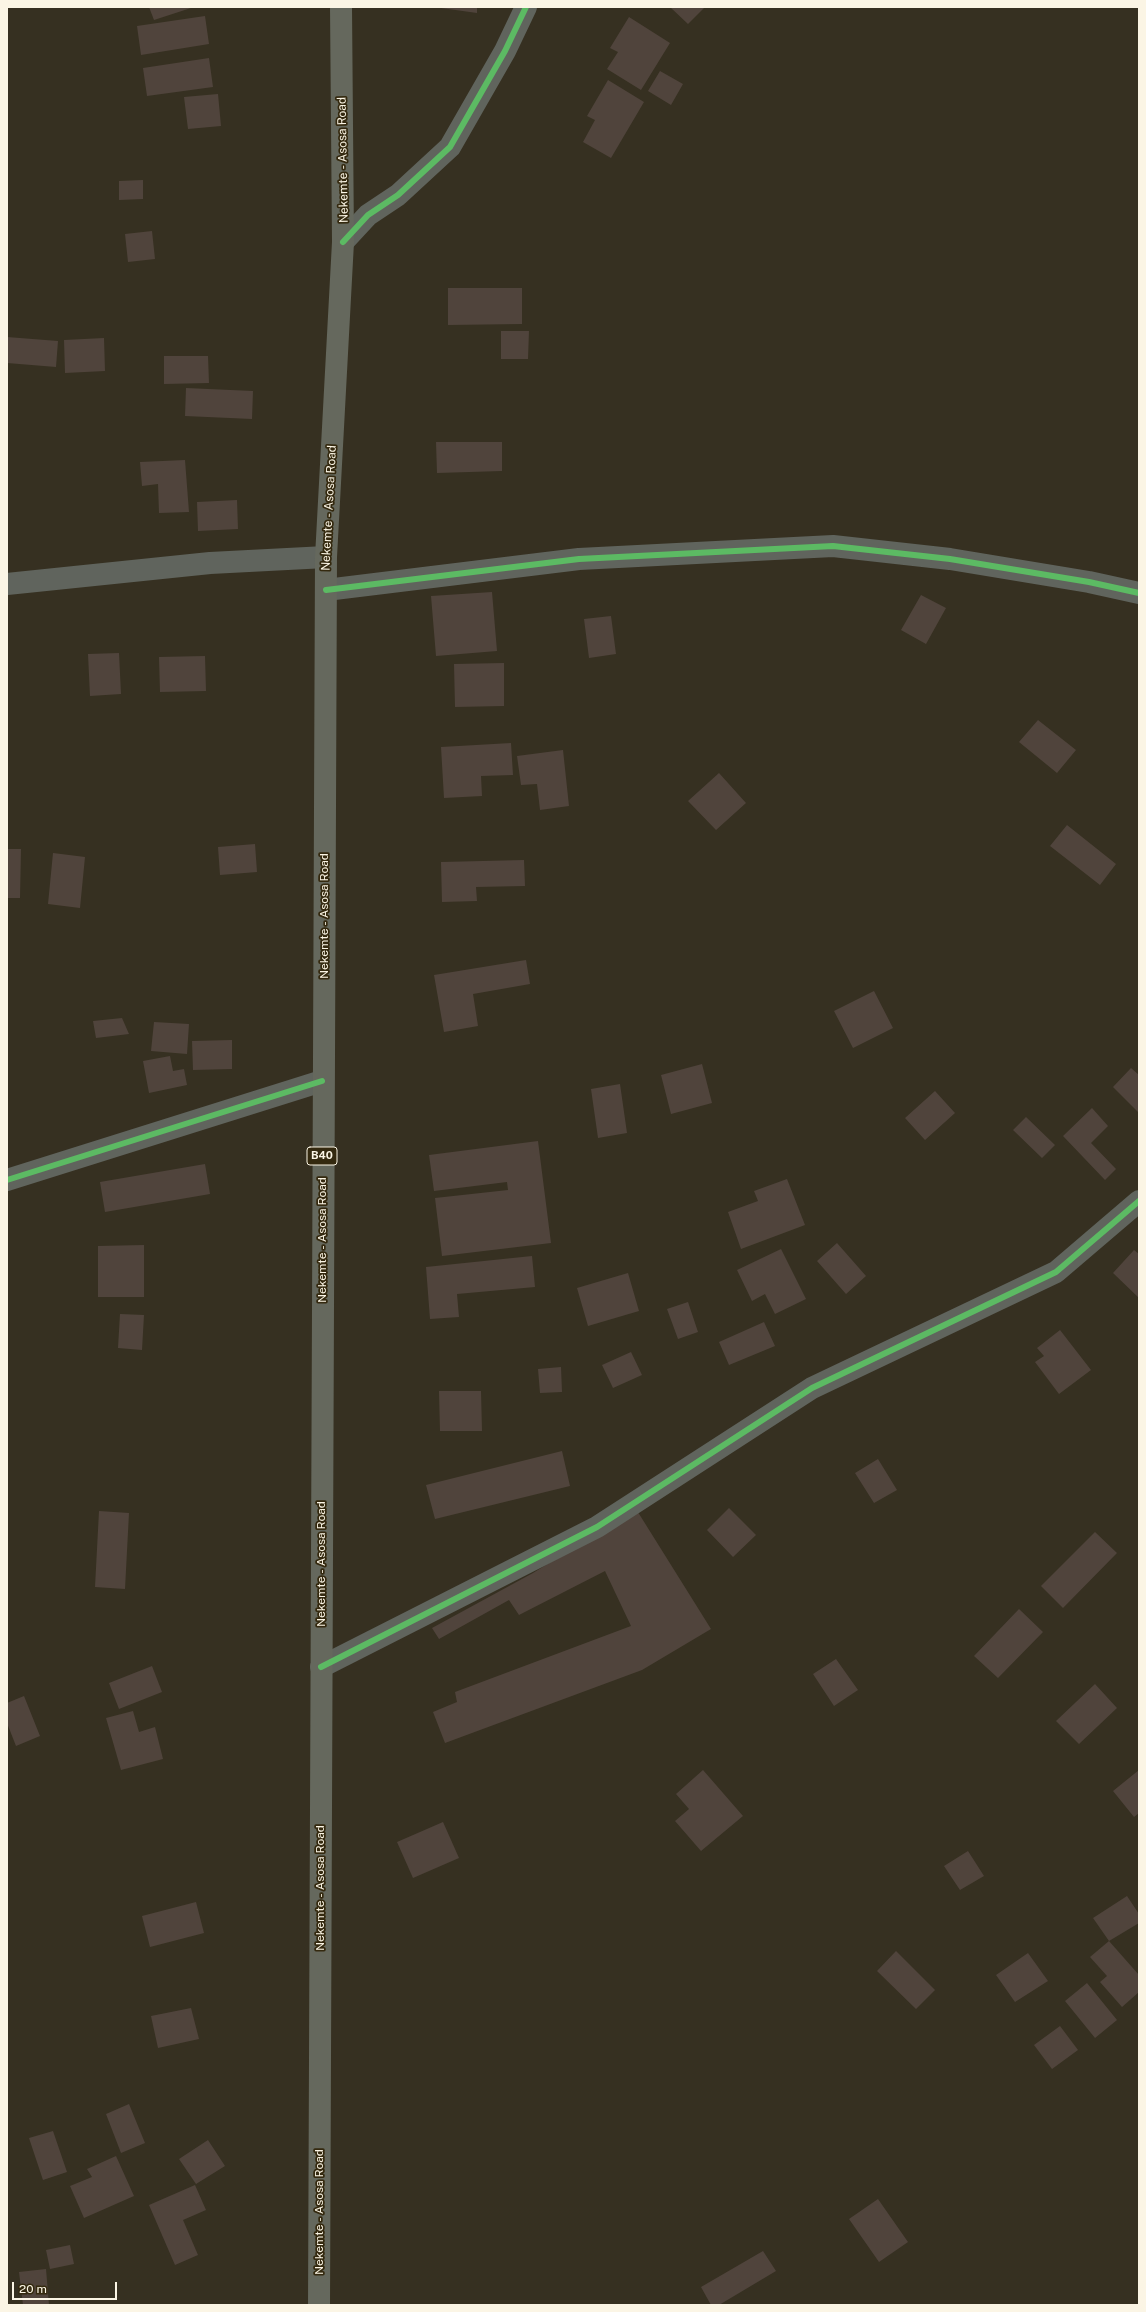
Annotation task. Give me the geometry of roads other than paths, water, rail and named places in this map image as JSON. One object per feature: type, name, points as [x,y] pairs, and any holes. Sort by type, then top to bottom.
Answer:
[{"type":"highway","name":"Nekemte - Asosa Road","points":[[319,2305],[322,1081],[326,557],[343,242],[341,7]]},
{"type":"street","points":[[343,242],[368,215],[398,195],[450,146],[505,51],[526,7]]},
{"type":"street","points":[[326,590],[579,559],[834,546],[950,559],[1089,582],[1139,593]]},
{"type":"street","points":[[7,584],[210,563],[326,557]]},
{"type":"street","points":[[7,1180],[322,1081]]},
{"type":"street","points":[[321,1667],[597,1527],[812,1388],[1056,1272],[1139,1201]]}]
